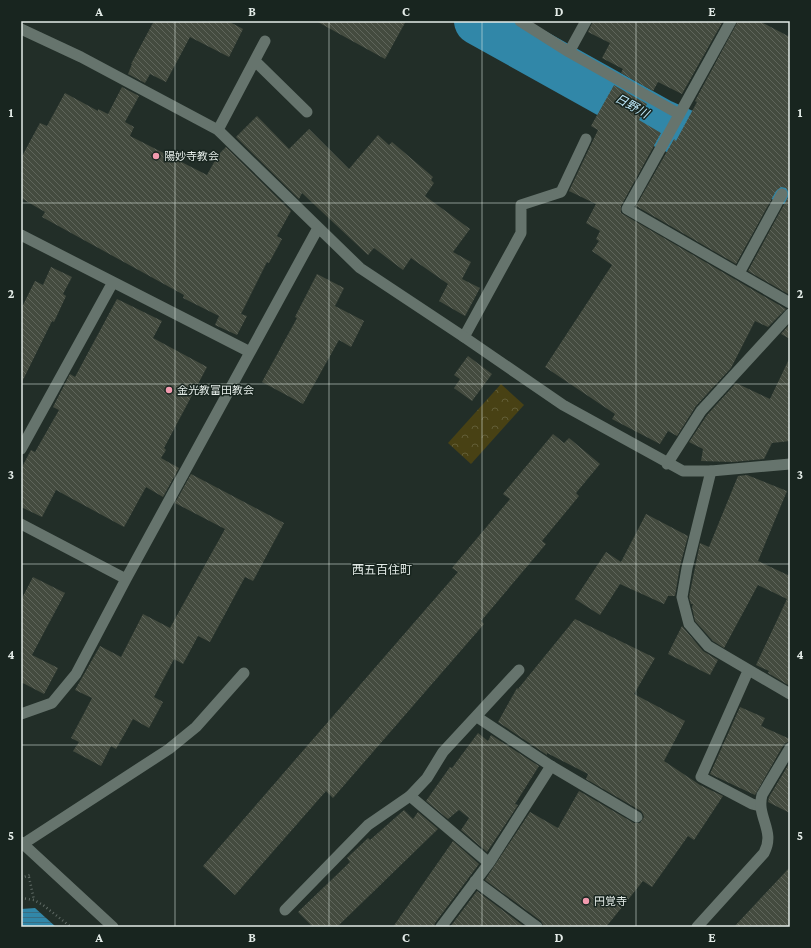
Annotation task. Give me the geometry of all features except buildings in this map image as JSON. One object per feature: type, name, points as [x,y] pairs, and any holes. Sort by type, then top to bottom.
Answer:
[{"type":"street","points":[[520,21],[677,118]]},
{"type":"street","points":[[569,52],[586,21]]},
{"type":"street","points":[[731,21],[627,209],[790,303]]},
{"type":"street","points":[[21,29],[81,57],[218,130],[360,268],[563,405],[667,464],[683,472],[790,464]]},
{"type":"street","points":[[218,130],[265,42]]},
{"type":"street","points":[[255,61],[307,112]]},
{"type":"street","points":[[464,337],[521,233],[520,205],[561,192],[586,139]]},
{"type":"street","points":[[739,273],[782,194]]},
{"type":"street","points":[[21,714],[52,703],[76,674],[126,579],[318,228]]},
{"type":"street","points":[[21,235],[250,352]]},
{"type":"street","points":[[21,449],[113,282]]},
{"type":"street","points":[[667,464],[701,411],[790,314]]},
{"type":"street","points":[[711,471],[687,568],[682,597],[689,624],[708,646],[748,671],[790,694]]},
{"type":"street","points":[[21,524],[126,579]]},
{"type":"street","points":[[285,910],[368,825],[410,796],[426,778],[443,752],[519,670]]},
{"type":"street","points":[[748,671],[701,777],[752,804],[760,806]]},
{"type":"street","points":[[113,927],[22,843],[168,749],[196,727],[244,673]]},
{"type":"street","points":[[477,717],[551,766],[637,817]]},
{"type":"street","points":[[697,927],[767,848],[769,836],[760,806],[762,796],[790,748]]},
{"type":"street","points":[[440,927],[489,863],[551,766]]},
{"type":"street","points":[[410,796],[489,863]]},
{"type":"street","points":[[475,881],[537,927]]},
{"type":"path","points":[[21,878],[29,876],[34,900]]},
{"type":"path","points":[[21,898],[34,900],[43,905],[71,927]]},
{"type":"green space","points":[[501,384],[524,405],[471,464],[448,443]]},
{"type":"water","points":[[35,908],[56,927],[21,927],[21,909]]},
{"type":"waterway","name":"日野川","points":[[478,21],[661,123],[790,181]]},
{"type":"place","name":"陽妙寺教会","points":[[156,156]]},
{"type":"place","name":"金光教富田教会","points":[[169,390]]},
{"type":"place","name":"円覚寺","points":[[586,901]]},
{"type":"district","name":"西五百住町","points":[[382,570]]}]
